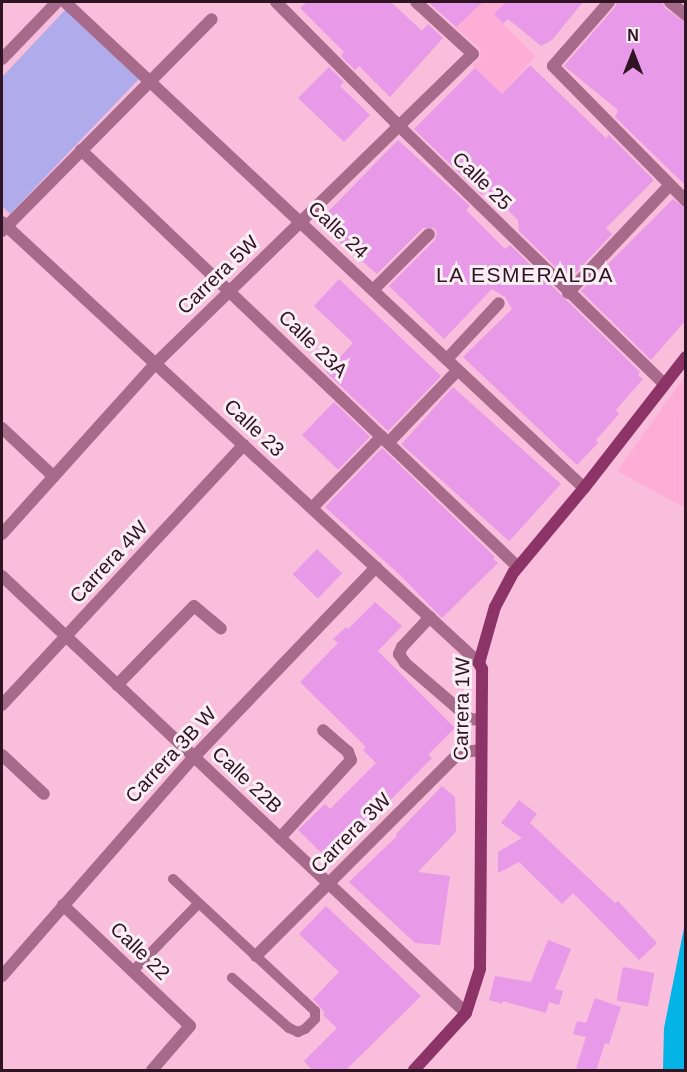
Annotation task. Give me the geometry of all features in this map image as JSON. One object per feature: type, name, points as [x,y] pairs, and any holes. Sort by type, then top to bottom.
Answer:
[{"type":"street","points":[[2,59],[57,2]]},
{"type":"street","name":"Calle 24","points":[[65,2],[584,488]]},
{"type":"street","name":"Calle 25","points":[[276,2],[568,293],[664,384]]},
{"type":"street","name":"Carrera 5W","points":[[2,534],[155,364],[472,54],[416,2]]},
{"type":"street","points":[[609,2],[553,66],[686,201]]},
{"type":"street","points":[[670,2],[686,15]]},
{"type":"street","points":[[3,226],[212,19]]},
{"type":"street","name":"Calle 23A","points":[[81,150],[518,567]]},
{"type":"street","points":[[568,293],[669,186]]},
{"type":"street","name":"Calle 23","points":[[3,226],[479,663]]},
{"type":"street","points":[[373,290],[429,234]]},
{"type":"street","points":[[447,359],[499,303]]},
{"type":"street","name":"Carrera 1W","points":[[414,1071],[466,1013],[480,969],[482,949],[479,886],[482,669],[479,663],[495,607],[518,567],[584,488],[686,357]]},
{"type":"street","points":[[312,508],[458,370]]},
{"type":"street","points":[[2,428],[54,477]]},
{"type":"street","name":"Carrera 4W","points":[[4,698],[66,636],[244,446]]},
{"type":"street","name":"Carrera 3B W","points":[[2,976],[194,757],[376,567]]},
{"type":"street","name":"Calle 22B","points":[[2,576],[466,1013]]},
{"type":"street","points":[[117,685],[194,606],[220,629]]},
{"type":"street","points":[[430,617],[402,647],[399,654],[405,663],[470,719],[481,720]]},
{"type":"street","points":[[279,838],[351,760],[348,752],[322,730]]},
{"type":"street","name":"Carrera 3W","points":[[256,956],[460,752],[481,750]]},
{"type":"street","points":[[2,755],[44,794]]},
{"type":"street","name":"Calle 22","points":[[63,905],[190,1026],[152,1071]]},
{"type":"lane","points":[[173,879],[315,1011],[315,1019],[305,1029],[297,1032],[289,1028],[232,978]]},
{"type":"lane","points":[[133,971],[198,904]]},
{"type":"shaded area","points":[[481,2],[506,2],[494,15],[535,56],[502,94],[472,65],[481,57],[479,47],[455,28]]},
{"type":"shaded area","points":[[65,10],[139,79],[10,214],[2,206],[2,77]]},
{"type":"shaded area","points":[[685,376],[685,508],[617,471]]},
{"type":"water","points":[[685,923],[685,1070],[663,1070],[664,1028]]},
{"type":"building","points":[[307,2],[391,2],[422,31],[428,24],[443,38],[390,97],[359,66],[355,70],[341,56],[344,52],[300,8]]},
{"type":"building","points":[[428,2],[483,2],[456,27]]},
{"type":"building","points":[[506,2],[583,2],[552,40],[541,46],[508,19],[503,24],[494,14]]},
{"type":"building","points":[[617,2],[662,2],[665,8],[686,23],[686,186],[615,117],[618,110],[564,66]]},
{"type":"building","points":[[530,65],[607,139],[608,134],[654,180],[606,228],[612,234],[569,280],[519,231],[518,220],[487,190],[482,195],[414,129],[475,68],[502,94]]},
{"type":"building","points":[[329,67],[344,82],[340,86],[370,115],[344,142],[298,98]]},
{"type":"building","points":[[398,140],[470,206],[466,210],[505,249],[510,245],[640,372],[638,375],[643,379],[616,410],[619,414],[596,440],[598,443],[577,465],[463,357],[512,309],[505,297],[492,289],[444,339],[389,286],[435,240],[437,232],[434,228],[423,228],[377,274],[317,223]]},
{"type":"building","points":[[673,199],[686,209],[686,320],[651,360],[581,291]]},
{"type":"building","points":[[339,279],[441,376],[388,431],[326,372],[353,343],[314,306]]},
{"type":"building","points":[[453,387],[561,484],[509,541],[401,444]]},
{"type":"building","points":[[334,402],[370,437],[338,470],[302,435]]},
{"type":"building","points":[[382,448],[495,557],[493,559],[498,563],[442,618],[400,575],[325,507]]},
{"type":"building","points":[[317,549],[342,573],[318,598],[293,574]]},
{"type":"building","points":[[375,602],[402,626],[378,651],[455,728],[428,755],[432,758],[330,861],[298,830],[325,804],[330,809],[376,763],[363,750],[366,747],[300,682],[338,643],[333,639],[346,627],[348,629]]},
{"type":"building","points":[[442,786],[455,797],[456,832],[418,872],[450,876],[440,945],[415,943],[349,882],[397,836],[396,834]]},
{"type":"building","points":[[519,800],[537,814],[530,823],[615,903],[618,901],[657,943],[639,960],[573,893],[562,904],[519,862],[498,873],[498,852],[522,838],[501,823]]},
{"type":"building","points":[[326,906],[421,996],[345,1071],[313,1071],[304,1061],[337,1028],[323,1015],[325,1013],[313,999],[339,972],[299,934]]},
{"type":"building","points":[[548,940],[571,949],[555,989],[563,991],[559,1005],[549,1002],[546,1013],[503,1001],[502,1004],[489,1000],[495,976],[531,982]]},
{"type":"building","points":[[623,967],[654,973],[648,1006],[617,1000]]},
{"type":"building","points":[[595,998],[621,1007],[609,1044],[605,1043],[596,1071],[584,1071],[576,1068],[586,1037],[573,1034],[577,1021],[586,1023]]},
{"type":"district","name":"LA ESMERALDA","points":[[525,275]]}]
